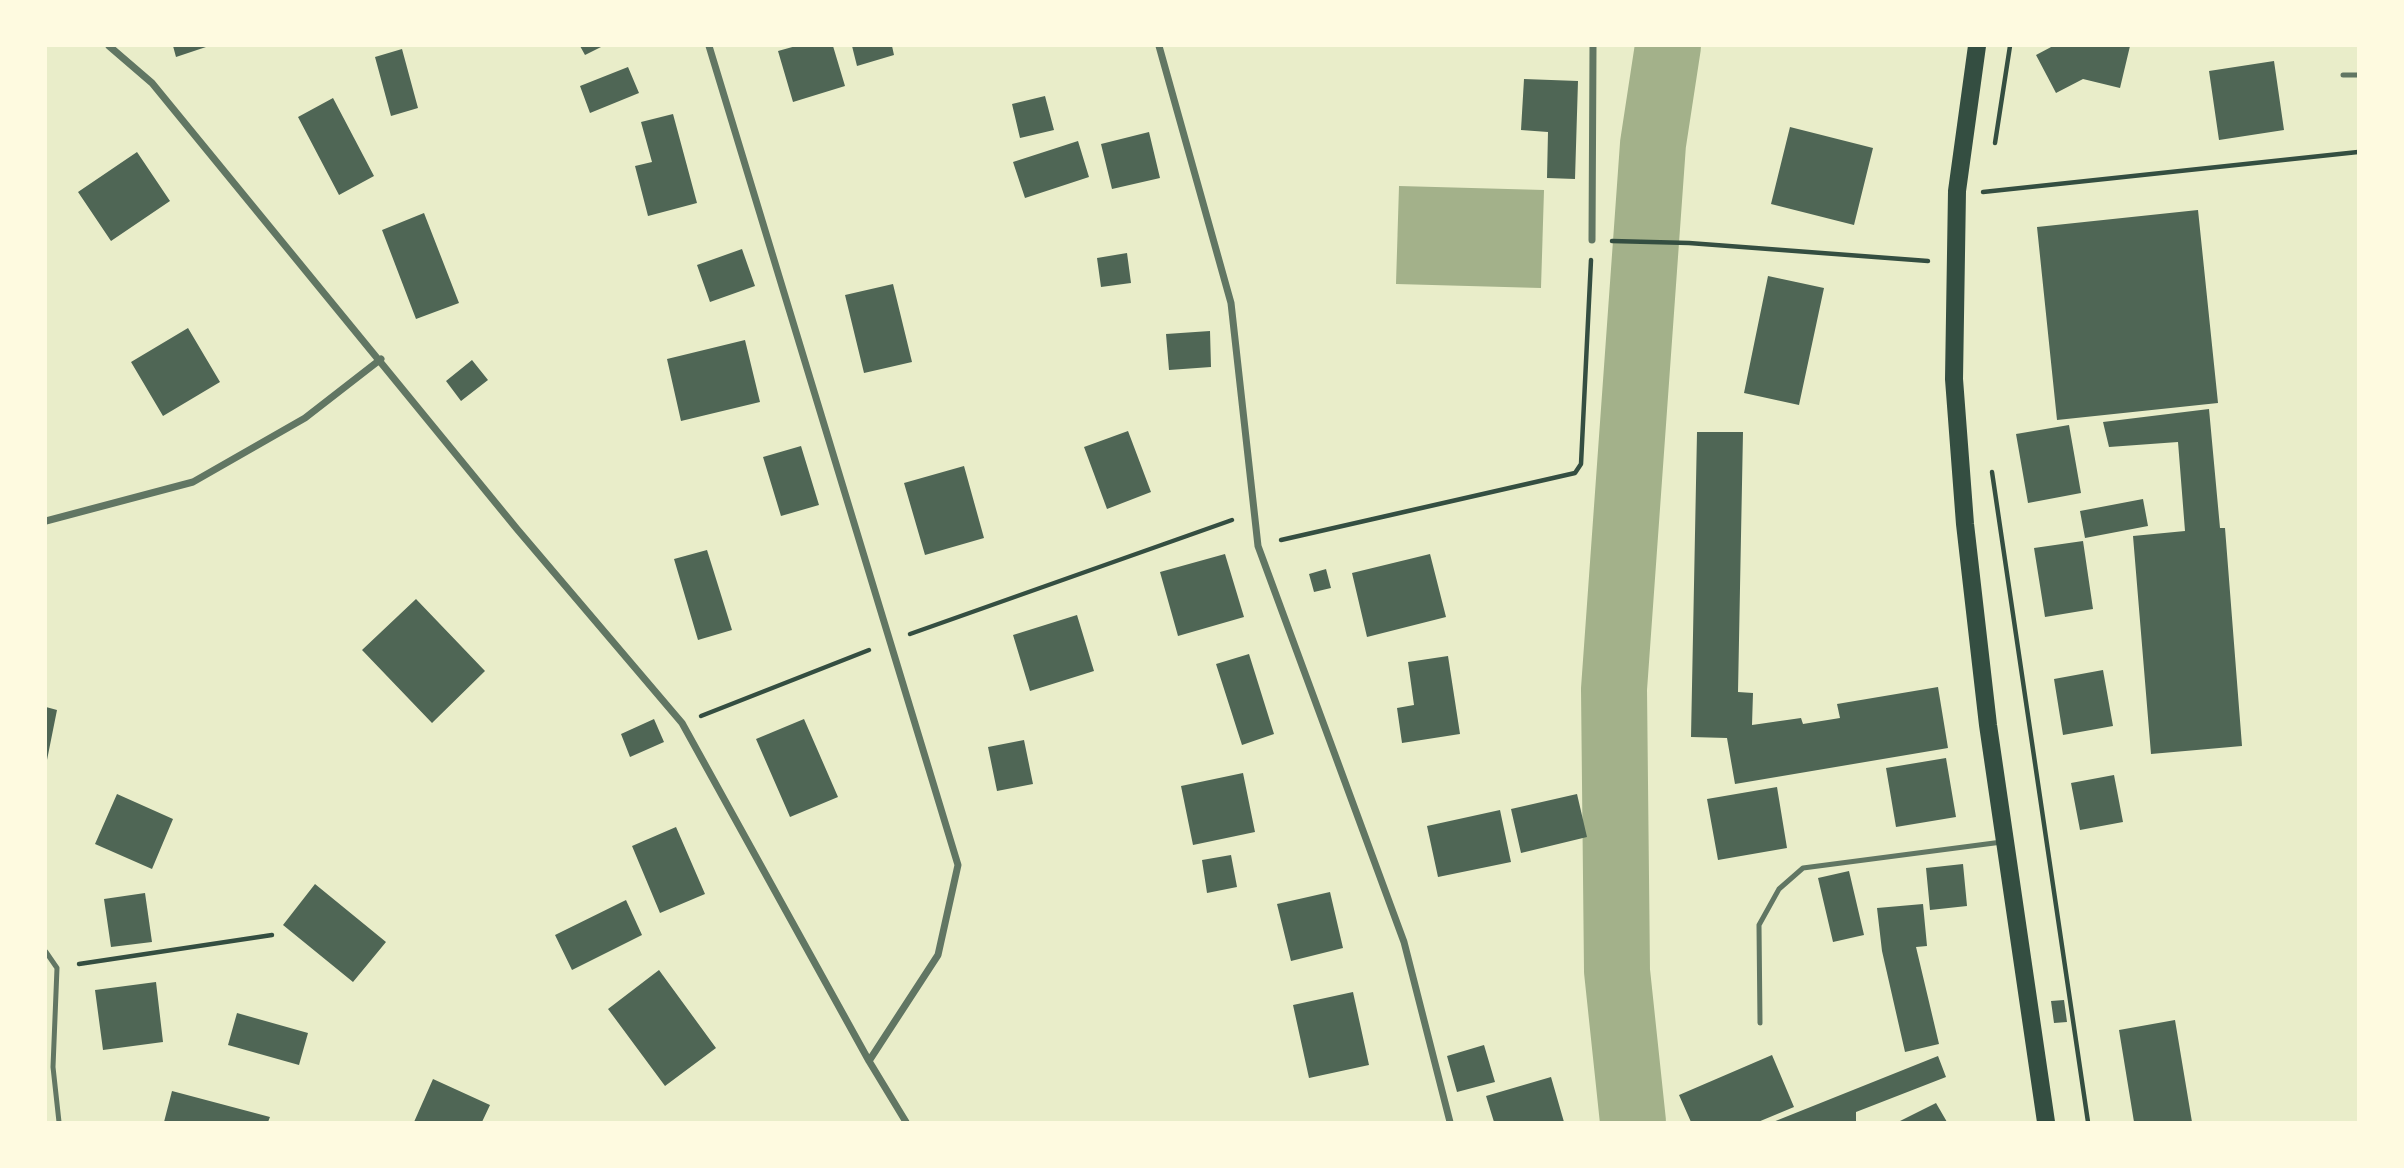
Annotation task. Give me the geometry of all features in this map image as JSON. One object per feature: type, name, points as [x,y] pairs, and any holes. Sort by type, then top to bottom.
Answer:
[{"type":"main road","points":[[1977,46],[1957,191],[1954,379],[1965,524],[1988,725],[2046,1122]]},
{"type":"street","points":[[109,46],[152,83],[381,359],[517,529],[682,723],[869,1061],[906,1122]]},
{"type":"street","points":[[709,46],[958,865],[938,955],[869,1061]]},
{"type":"street","points":[[1159,46],[1231,303],[1252,513],[1258,546],[1404,942],[1450,1122]]},
{"type":"street","points":[[1592,240],[1593,46]]},
{"type":"street","points":[[46,521],[193,482],[305,418],[381,359]]},
{"type":"lane","points":[[2343,75],[2358,75]]},
{"type":"lane","points":[[1760,1023],[1759,925],[1779,889],[1803,868],[2005,842]]},
{"type":"lane","points":[[46,952],[57,968],[53,1067],[59,1122]]},
{"type":"path","points":[[1994,153],[2010,46]]},
{"type":"path","points":[[1957,191],[1987,193],[2358,152]]},
{"type":"path","points":[[1987,193],[1990,179]]},
{"type":"path","points":[[1258,546],[1575,472],[1581,464],[1592,240]]},
{"type":"path","points":[[1606,241],[1689,243],[1954,263]]},
{"type":"path","points":[[1991,468],[2088,1122]]},
{"type":"path","points":[[922,630],[1252,513]]},
{"type":"path","points":[[727,706],[859,654]]},
{"type":"path","points":[[57,968],[272,935]]},
{"type":"shaded area","points":[[1399,186],[1544,190],[1541,288],[1396,284]]},
{"type":"building","points":[[173,46],[209,46],[176,57]]},
{"type":"building","points":[[580,46],[603,46],[585,55]]},
{"type":"building","points":[[796,46],[833,46],[845,86],[793,102],[778,51]]},
{"type":"building","points":[[852,46],[892,46],[894,55],[857,66]]},
{"type":"building","points":[[2053,46],[2130,46],[2120,88],[2083,79],[2056,93],[2036,55]]},
{"type":"building","points":[[402,49],[418,108],[391,116],[375,57]]},
{"type":"building","points":[[2274,61],[2284,130],[2219,140],[2209,71]]},
{"type":"building","points":[[628,67],[639,93],[590,113],[580,86]]},
{"type":"building","points":[[1524,79],[1578,81],[1575,179],[1547,178],[1548,132],[1521,130]]},
{"type":"building","points":[[1045,96],[1054,130],[1020,138],[1012,104]]},
{"type":"building","points":[[333,98],[374,176],[339,195],[298,117]]},
{"type":"building","points":[[673,114],[697,203],[648,216],[635,166],[652,162],[641,122]]},
{"type":"building","points":[[1790,127],[1873,148],[1854,225],[1771,204]]},
{"type":"building","points":[[1149,132],[1160,178],[1112,189],[1101,144]]},
{"type":"building","points":[[1078,141],[1089,177],[1025,198],[1013,162]]},
{"type":"building","points":[[137,152],[170,201],[111,241],[78,192]]},
{"type":"building","points":[[2198,210],[2218,403],[2057,420],[2037,227]]},
{"type":"building","points":[[424,213],[459,303],[416,319],[382,230]]},
{"type":"building","points":[[742,249],[755,286],[710,302],[697,265]]},
{"type":"building","points":[[1127,253],[1131,283],[1101,287],[1097,258]]},
{"type":"building","points":[[1768,276],[1824,288],[1799,405],[1744,393]]},
{"type":"building","points":[[893,284],[912,362],[864,373],[845,295]]},
{"type":"building","points":[[188,328],[220,382],[163,416],[131,362]]},
{"type":"building","points":[[1210,331],[1211,367],[1169,370],[1166,334]]},
{"type":"building","points":[[745,340],[760,402],[681,421],[667,359]]},
{"type":"building","points":[[472,360],[488,380],[461,401],[446,381]]},
{"type":"building","points":[[2209,409],[2220,528],[2225,528],[2242,746],[2151,754],[2133,536],[2185,531],[2178,442],[2109,447],[2103,422]]},
{"type":"building","points":[[2069,425],[2081,493],[2028,503],[2016,434]]},
{"type":"building","points":[[1128,431],[1151,492],[1107,509],[1084,447]]},
{"type":"building","points":[[1697,432],[1743,432],[1738,692],[1753,693],[1752,725],[1801,718],[1803,724],[1840,718],[1837,704],[1938,687],[1948,748],[1735,784],[1727,738],[1691,737]]},
{"type":"building","points":[[801,446],[819,505],[781,516],[763,457]]},
{"type":"building","points":[[964,466],[984,538],[925,555],[904,483]]},
{"type":"building","points":[[2143,499],[2148,526],[2085,538],[2080,511]]},
{"type":"building","points":[[2083,541],[2093,609],[2045,617],[2034,548]]},
{"type":"building","points":[[707,550],[732,630],[698,640],[674,559]]},
{"type":"building","points":[[1225,554],[1244,617],[1178,636],[1160,572]]},
{"type":"building","points":[[1430,554],[1446,617],[1367,637],[1352,573]]},
{"type":"building","points":[[1326,569],[1331,588],[1314,592],[1309,574]]},
{"type":"building","points":[[416,599],[485,671],[432,723],[362,650]]},
{"type":"building","points":[[1077,615],[1094,671],[1030,691],[1013,635]]},
{"type":"building","points":[[1249,654],[1274,734],[1242,745],[1216,664]]},
{"type":"building","points":[[1448,656],[1460,734],[1402,743],[1397,708],[1414,705],[1408,662]]},
{"type":"building","points":[[2103,670],[2113,726],[2063,735],[2054,679]]},
{"type":"building","points":[[46,707],[57,710],[47,760],[46,760]]},
{"type":"building","points":[[654,719],[664,742],[630,757],[621,734]]},
{"type":"building","points":[[804,719],[838,797],[790,817],[756,739]]},
{"type":"building","points":[[1024,740],[1033,784],[997,791],[988,747]]},
{"type":"building","points":[[1946,758],[1956,817],[1896,827],[1886,768]]},
{"type":"building","points":[[1243,773],[1255,832],[1193,845],[1181,786]]},
{"type":"building","points":[[2114,775],[2123,822],[2080,830],[2071,783]]},
{"type":"building","points":[[1777,787],[1787,848],[1718,860],[1707,799]]},
{"type":"building","points":[[117,794],[173,819],[152,869],[95,844]]},
{"type":"building","points":[[1577,794],[1587,837],[1521,853],[1511,809]]},
{"type":"building","points":[[1500,810],[1511,862],[1438,877],[1427,826]]},
{"type":"building","points":[[676,827],[705,894],[660,913],[632,846]]},
{"type":"building","points":[[1231,855],[1237,887],[1207,893],[1202,860]]},
{"type":"building","points":[[1963,864],[1967,906],[1930,910],[1926,868]]},
{"type":"building","points":[[1849,871],[1864,935],[1833,942],[1818,878]]},
{"type":"building","points":[[315,884],[386,942],[353,982],[283,925]]},
{"type":"building","points":[[1330,892],[1343,948],[1291,961],[1277,904]]},
{"type":"building","points":[[145,893],[152,942],[111,947],[104,899]]},
{"type":"building","points":[[626,900],[642,935],[572,970],[555,935]]},
{"type":"building","points":[[1923,904],[1927,946],[1916,947],[1939,1044],[1905,1052],[1882,951],[1877,908]]},
{"type":"building","points":[[659,970],[716,1048],[665,1086],[608,1009]]},
{"type":"building","points":[[156,982],[163,1042],[103,1050],[95,990]]},
{"type":"building","points":[[1353,992],[1369,1065],[1309,1078],[1293,1005]]},
{"type":"building","points":[[2064,1000],[2067,1022],[2054,1023],[2051,1001]]},
{"type":"building","points":[[237,1013],[308,1033],[299,1065],[228,1045]]},
{"type":"building","points":[[2175,1020],[2192,1122],[2134,1122],[2119,1030]]},
{"type":"building","points":[[1484,1045],[1495,1082],[1457,1092],[1447,1056]]},
{"type":"building","points":[[1772,1055],[1794,1107],[1758,1122],[1691,1122],[1679,1095]]},
{"type":"building","points":[[1938,1056],[1946,1077],[1856,1112],[1856,1122],[1773,1122]]},
{"type":"building","points":[[1551,1077],[1564,1122],[1494,1122],[1486,1096]]},
{"type":"building","points":[[433,1079],[490,1105],[482,1122],[414,1122]]},
{"type":"building","points":[[172,1091],[270,1117],[268,1122],[164,1122]]},
{"type":"building","points":[[1936,1103],[1947,1122],[1898,1122]]},
{"type":"waterway","points":[[1633,1122],[1617,971],[1614,689],[1653,144],[1668,46]]}]
